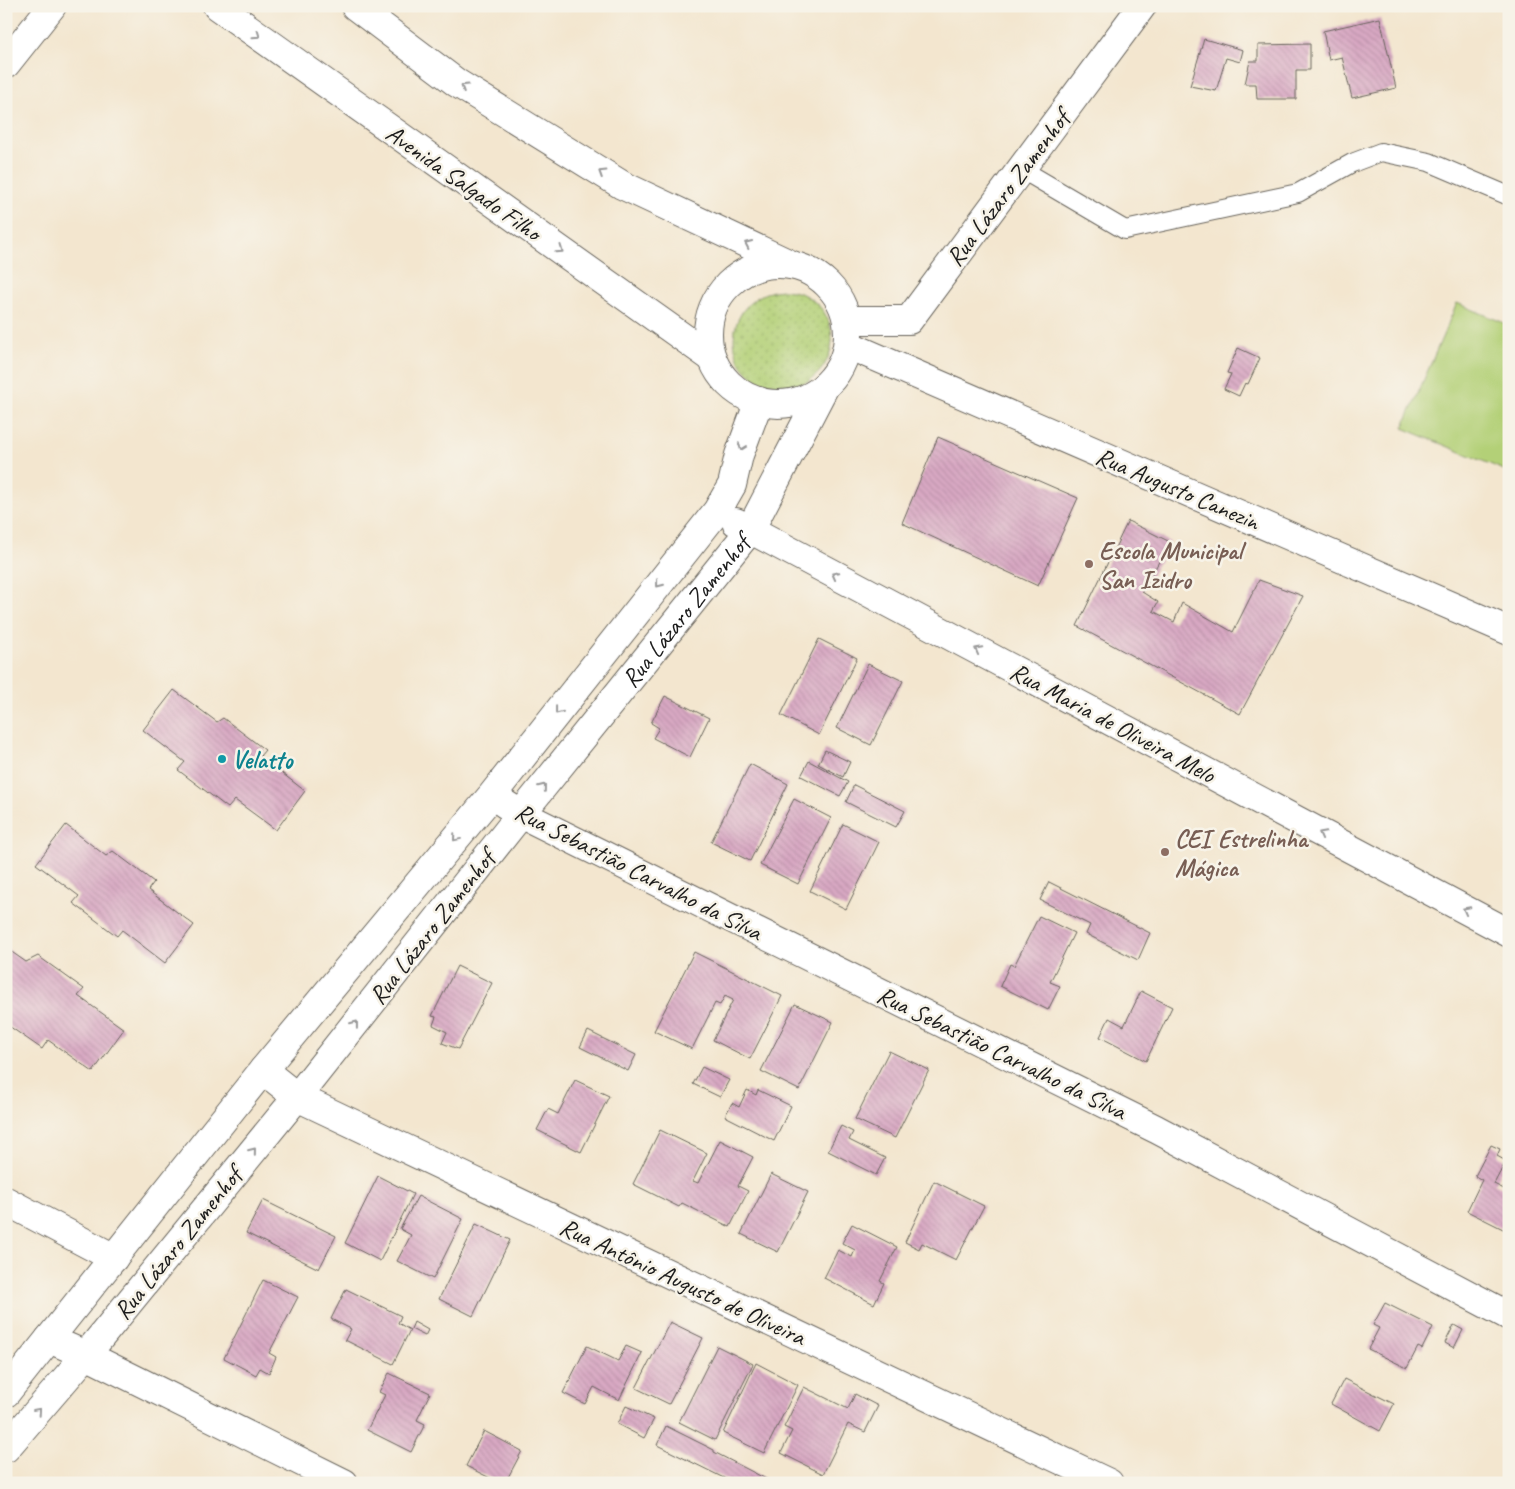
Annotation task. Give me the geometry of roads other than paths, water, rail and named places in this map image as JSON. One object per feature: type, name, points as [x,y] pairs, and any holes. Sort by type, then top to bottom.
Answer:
[{"type":"street","points":[[6,64],[52,6]]},
{"type":"street","name":"Avenida Salgado Filho","points":[[217,6],[712,358]]},
{"type":"street","points":[[355,6],[457,82],[622,185],[792,265]]},
{"type":"street","name":"Rua Lázaro Zamenhof","points":[[848,332],[908,320],[1142,6]]},
{"type":"street","name":"Rua Lázaro Zamenhof","points":[[6,1448],[86,1355],[297,1097],[521,814],[750,530],[825,386],[840,368],[848,332],[841,301],[829,284],[812,272],[792,265],[772,264],[752,268],[733,279],[719,295],[709,322],[708,336],[712,358],[722,377],[739,392],[759,401],[781,404],[804,399],[825,386]]},
{"type":"street","name":"Rua Augusto Canezin","points":[[848,332],[1509,631]]},
{"type":"street","name":"Rua Lázaro Zamenhof","points":[[6,1393],[263,1070],[492,795],[717,511],[732,486],[739,455],[759,401]]},
{"type":"street","name":"Rua Maria de Oliveira Melo","points":[[717,511],[1509,933]]},
{"type":"street","name":"Rua Sebastião Carvalho da Silva","points":[[492,795],[521,814],[1156,1129],[1509,1316]]},
{"type":"street","name":"Rua Antônio Augusto de Oliveira","points":[[263,1070],[297,1097],[1109,1483]]},
{"type":"street","points":[[6,1201],[114,1258]]},
{"type":"street","points":[[49,1339],[86,1355],[344,1483]]},
{"type":"lane","points":[[1021,169],[1125,230],[1298,193],[1352,162],[1380,152],[1429,162],[1509,196]]},
{"type":"place","name":"Escola Municipal San Izidro","points":[[1089,564]]},
{"type":"place","name":"Velatto","points":[[222,759]]},
{"type":"place","name":"CEI Estrelinha Mágica","points":[[1165,852]]}]
